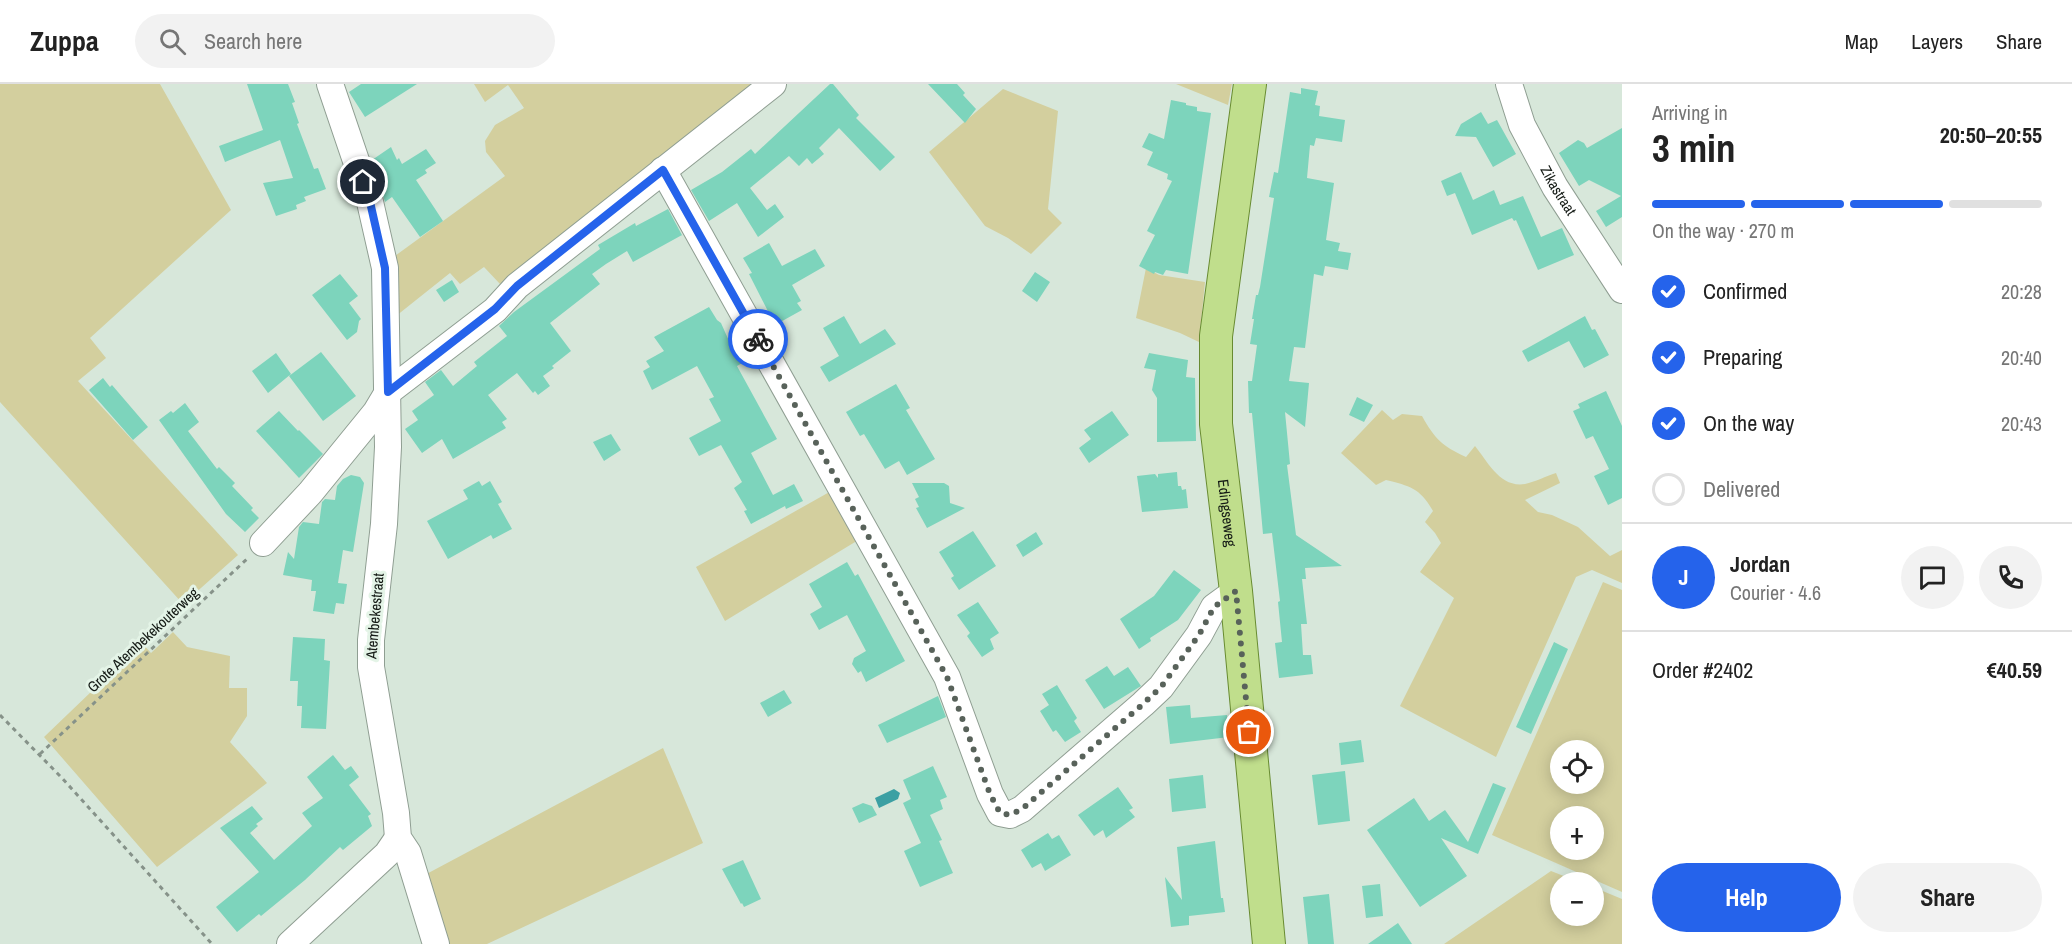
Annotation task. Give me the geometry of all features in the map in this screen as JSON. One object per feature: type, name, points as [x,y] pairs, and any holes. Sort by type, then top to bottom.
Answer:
[{"type":"main road","name":"Edingseweg","points":[[1250,84],[1216,336],[1216,424],[1236,591],[1269,944]]},
{"type":"street","name":"Atembekestraat","points":[[330,84],[370,202],[385,268],[388,447],[384,524],[371,640],[371,667],[396,813],[398,838],[408,853],[436,944]]},
{"type":"street","points":[[263,543],[323,477],[376,411],[388,392],[495,309],[517,286],[773,84]]},
{"type":"street","name":"Zikastraat","points":[[1509,84],[1522,124],[1555,187],[1622,290]]},
{"type":"street","points":[[663,170],[947,677],[990,794],[1000,813],[1010,815],[1022,809],[1143,704],[1161,687],[1199,635],[1214,607],[1236,591]]},
{"type":"street","points":[[290,944],[387,854],[398,838]]},
{"type":"path","name":"Grote Atembekekouterweg","points":[[40,754],[263,543]]},
{"type":"path","points":[[0,715],[40,754],[212,944]]},
{"type":"shaded area","points":[[0,84],[160,84],[231,210],[90,338],[106,358],[78,381],[238,555],[183,604],[0,402]]},
{"type":"shaded area","points":[[474,84],[752,84],[500,284],[484,267],[460,284],[450,273],[391,320],[388,261],[505,176],[486,152],[485,141],[495,125],[524,108],[508,85],[485,102]]},
{"type":"shaded area","points":[[1176,84],[1232,84],[1228,105]]},
{"type":"shaded area","points":[[1003,89],[1058,111],[1048,209],[1062,223],[1031,254],[985,226],[929,152]]},
{"type":"shaded area","points":[[1146,268],[1159,275],[1205,282],[1199,342],[1136,318]]},
{"type":"shaded area","points":[[1382,410],[1393,420],[1402,414],[1422,416],[1440,441],[1466,457],[1475,446],[1490,466],[1508,482],[1525,484],[1556,473],[1560,483],[1525,500],[1538,512],[1552,515],[1578,527],[1610,556],[1622,550],[1622,583],[1592,570],[1576,577],[1496,757],[1400,706],[1454,598],[1420,572],[1441,543],[1425,522],[1433,511],[1424,497],[1408,486],[1386,480],[1376,485],[1341,453]]},
{"type":"shaded area","points":[[833,490],[860,539],[725,621],[696,567]]},
{"type":"shaded area","points":[[1603,582],[1622,590],[1622,892],[1604,884],[1604,872],[1576,872],[1492,835]]},
{"type":"shaded area","points":[[173,632],[187,647],[230,656],[229,688],[247,688],[247,716],[230,742],[267,783],[157,867],[44,737],[142,643],[151,653]]},
{"type":"shaded area","points":[[663,748],[703,843],[487,944],[440,944],[419,878]]},
{"type":"shaded area","points":[[1551,871],[1554,872],[1550,872],[1550,926],[1604,926],[1604,892],[1622,899],[1622,944],[1444,944]]},
{"type":"water","points":[[894,789],[900,793],[898,799],[879,808],[875,798]]},
{"type":"building","points":[[247,84],[288,84],[295,102],[292,103],[299,123],[297,124],[314,169],[318,168],[326,189],[304,197],[306,201],[296,205],[297,209],[276,216],[263,183],[293,178],[280,140],[225,162],[219,146],[263,130]]},
{"type":"building","points":[[361,84],[417,84],[365,117],[349,92]]},
{"type":"building","points":[[830,84],[833,84],[859,115],[856,118],[895,157],[880,171],[839,128],[819,148],[824,154],[812,164],[807,158],[799,166],[789,156],[750,188],[767,210],[775,204],[784,217],[758,237],[737,203],[709,221],[691,190],[722,172],[751,149],[755,154]]},
{"type":"building","points":[[928,84],[957,84],[965,93],[963,95],[976,109],[965,123]]},
{"type":"building","points":[[1301,88],[1318,91],[1315,105],[1320,106],[1319,116],[1345,120],[1342,142],[1316,138],[1314,146],[1310,145],[1307,178],[1334,183],[1326,240],[1340,243],[1338,251],[1351,253],[1348,270],[1325,266],[1323,276],[1314,274],[1305,348],[1294,347],[1289,381],[1309,383],[1305,427],[1285,412],[1290,464],[1287,465],[1296,535],[1342,566],[1305,568],[1306,579],[1302,579],[1307,624],[1301,624],[1303,655],[1311,655],[1313,674],[1279,678],[1275,643],[1282,642],[1278,602],[1280,601],[1272,533],[1263,534],[1252,413],[1249,413],[1248,381],[1252,381],[1257,345],[1250,344],[1254,319],[1252,319],[1256,295],[1260,287],[1274,198],[1269,197],[1274,172],[1278,173],[1290,92],[1301,94]]},
{"type":"building","points":[[1171,100],[1197,107],[1197,111],[1211,113],[1188,274],[1166,270],[1163,275],[1155,272],[1154,274],[1139,266],[1155,235],[1147,231],[1172,181],[1167,179],[1168,174],[1147,165],[1153,152],[1142,147],[1149,133],[1164,139]]},
{"type":"building","points":[[1481,112],[1488,124],[1497,120],[1516,154],[1493,167],[1476,137],[1455,136],[1461,124]]},
{"type":"building","points":[[1622,128],[1622,217],[1606,227],[1596,211],[1621,196],[1589,180],[1579,186],[1559,153],[1578,140],[1587,148]]},
{"type":"building","points":[[391,147],[397,160],[399,158],[402,164],[426,149],[436,163],[416,180],[443,221],[420,237],[392,197],[385,202],[372,160]]},
{"type":"building","points":[[1461,172],[1473,200],[1494,190],[1500,205],[1523,196],[1541,237],[1562,228],[1574,255],[1538,270],[1516,220],[1512,218],[1472,235],[1455,193],[1447,196],[1441,181]]},
{"type":"building","points":[[668,209],[682,235],[633,262],[627,251],[606,264],[592,274],[600,284],[550,323],[571,351],[543,376],[550,386],[538,395],[535,391],[533,393],[517,373],[488,395],[507,419],[502,422],[506,428],[453,459],[442,439],[422,453],[405,429],[418,420],[412,411],[434,395],[425,382],[441,370],[453,386],[477,366],[474,362],[507,336],[499,326],[514,312],[600,249],[598,245],[635,223],[636,226]]},
{"type":"building","points":[[769,243],[782,266],[815,249],[825,266],[792,285],[801,301],[797,303],[802,310],[775,325],[743,258]]},
{"type":"building","points":[[1035,272],[1050,282],[1037,302],[1022,291]]},
{"type":"building","points":[[340,274],[358,296],[349,303],[361,319],[357,332],[347,340],[312,295]]},
{"type":"building","points":[[452,280],[459,292],[444,302],[436,290]]},
{"type":"building","points":[[709,307],[721,323],[729,341],[732,339],[744,362],[737,366],[777,439],[751,453],[773,495],[794,484],[803,501],[786,509],[785,506],[751,524],[744,511],[747,510],[734,488],[742,482],[721,445],[699,456],[689,438],[721,421],[709,399],[714,397],[697,366],[652,390],[643,371],[650,367],[646,361],[664,351],[654,337]]},
{"type":"building","points":[[844,316],[860,344],[885,329],[896,344],[829,382],[820,367],[839,356],[823,328]]},
{"type":"building","points":[[1585,316],[1609,355],[1584,368],[1569,341],[1528,362],[1522,351]]},
{"type":"building","points":[[321,352],[356,396],[323,421],[289,376]]},
{"type":"building","points":[[276,353],[291,374],[268,393],[252,371]]},
{"type":"building","points":[[1149,353],[1188,360],[1186,377],[1195,378],[1196,441],[1157,442],[1157,398],[1152,390],[1156,370],[1144,368]]},
{"type":"building","points":[[103,378],[110,387],[112,385],[148,427],[133,440],[89,390]]},
{"type":"building","points":[[896,384],[910,408],[906,410],[935,459],[907,475],[899,461],[885,469],[864,434],[860,436],[846,412]]},
{"type":"building","points":[[1606,391],[1622,426],[1622,498],[1608,505],[1594,476],[1609,469],[1593,436],[1586,439],[1573,411],[1580,408],[1578,404]]},
{"type":"building","points":[[1357,397],[1373,405],[1364,422],[1349,415]]},
{"type":"building","points":[[185,403],[199,422],[188,431],[217,469],[219,467],[235,483],[232,486],[253,508],[251,510],[259,518],[245,532],[226,514],[159,420],[171,411],[173,413]]},
{"type":"building","points":[[279,411],[323,454],[299,478],[256,431]]},
{"type":"building","points":[[1112,411],[1129,435],[1089,463],[1079,448],[1091,439],[1084,430]]},
{"type":"building","points":[[611,434],[621,450],[604,461],[593,442]]},
{"type":"building","points":[[1177,472],[1178,486],[1181,486],[1182,490],[1186,489],[1188,508],[1142,512],[1137,476],[1155,474],[1158,478],[1158,474]]},
{"type":"building","points":[[351,475],[360,477],[364,483],[353,552],[343,550],[338,583],[347,584],[344,604],[336,603],[334,614],[313,611],[316,591],[311,591],[312,580],[283,575],[288,552],[294,559],[299,527],[303,522],[319,524],[322,502],[325,499],[335,500],[337,486]]},
{"type":"building","points":[[479,481],[482,486],[490,481],[502,502],[498,504],[512,529],[493,539],[491,535],[448,559],[427,521],[468,499],[463,490]]},
{"type":"building","points":[[912,483],[944,483],[949,486],[950,503],[965,508],[927,528],[916,508],[919,507],[915,499],[919,497]]},
{"type":"building","points":[[973,531],[996,566],[959,590],[951,578],[954,576],[939,552]]},
{"type":"building","points":[[1036,532],[1043,544],[1023,557],[1016,545]]},
{"type":"building","points":[[847,562],[855,576],[858,574],[905,661],[866,682],[861,671],[858,673],[852,664],[854,658],[866,651],[847,615],[819,630],[810,614],[822,607],[809,584]]},
{"type":"building","points":[[1174,570],[1201,590],[1178,620],[1150,638],[1151,641],[1139,649],[1120,619],[1154,596]]},
{"type":"building","points":[[978,602],[999,633],[990,639],[994,649],[982,657],[967,636],[970,633],[957,615]]},
{"type":"building","points":[[293,637],[325,639],[324,660],[330,661],[326,729],[301,728],[302,706],[297,706],[298,681],[290,681]]},
{"type":"building","points":[[1554,642],[1568,649],[1531,734],[1516,727]]},
{"type":"building","points":[[1107,666],[1114,676],[1128,667],[1141,686],[1104,709],[1085,680]]},
{"type":"building","points":[[1057,685],[1077,718],[1074,721],[1081,732],[1065,742],[1056,730],[1053,732],[1040,711],[1049,705],[1042,694]]},
{"type":"building","points":[[784,690],[792,703],[768,717],[760,703]]},
{"type":"building","points":[[938,696],[946,717],[887,743],[878,725]]},
{"type":"building","points":[[1190,705],[1191,718],[1227,715],[1229,737],[1170,744],[1166,707]]},
{"type":"building","points":[[1361,740],[1364,762],[1341,765],[1339,743]]},
{"type":"building","points":[[333,755],[345,770],[351,766],[359,777],[349,785],[371,814],[368,816],[372,826],[343,850],[340,847],[305,880],[261,916],[259,914],[237,932],[216,907],[259,872],[220,828],[252,806],[263,819],[250,833],[274,860],[312,826],[302,813],[323,798],[307,777]]},
{"type":"building","points":[[933,766],[947,797],[940,800],[943,809],[930,815],[942,840],[939,841],[953,873],[920,887],[904,851],[921,843],[903,803],[911,799],[903,780]]},
{"type":"building","points":[[1345,771],[1350,821],[1318,825],[1312,775]]},
{"type":"building","points":[[1203,775],[1206,808],[1172,812],[1169,779]]},
{"type":"building","points":[[1493,783],[1506,788],[1478,854],[1441,838],[1467,876],[1420,907],[1367,830],[1414,798],[1429,821],[1445,810],[1468,842]]},
{"type":"building","points":[[1118,787],[1133,808],[1129,810],[1135,817],[1106,838],[1103,830],[1094,836],[1078,815]]},
{"type":"building","points":[[863,803],[872,806],[877,815],[859,823],[852,808]]},
{"type":"building","points":[[1048,833],[1052,839],[1059,835],[1071,855],[1045,871],[1041,863],[1032,868],[1021,850]]},
{"type":"building","points":[[1215,841],[1221,898],[1223,898],[1225,912],[1189,916],[1189,925],[1171,927],[1165,877],[1182,900],[1177,847]]},
{"type":"building","points":[[743,860],[761,899],[744,907],[722,869]]},
{"type":"building","points":[[1380,884],[1383,916],[1366,918],[1362,886]]},
{"type":"building","points":[[1329,894],[1334,944],[1308,944],[1303,897]]},
{"type":"building","points":[[1398,923],[1412,944],[1368,944]]},
{"type":"way so far","points":[[758,339],[947,677],[990,794],[1000,813],[1010,815],[1022,809],[1143,704],[1161,687],[1199,635],[1214,607],[1236,591],[1249,732]]},
{"type":"route","points":[[363,182],[370,202],[385,268],[388,392],[495,309],[517,286],[663,170],[758,339]]}]
